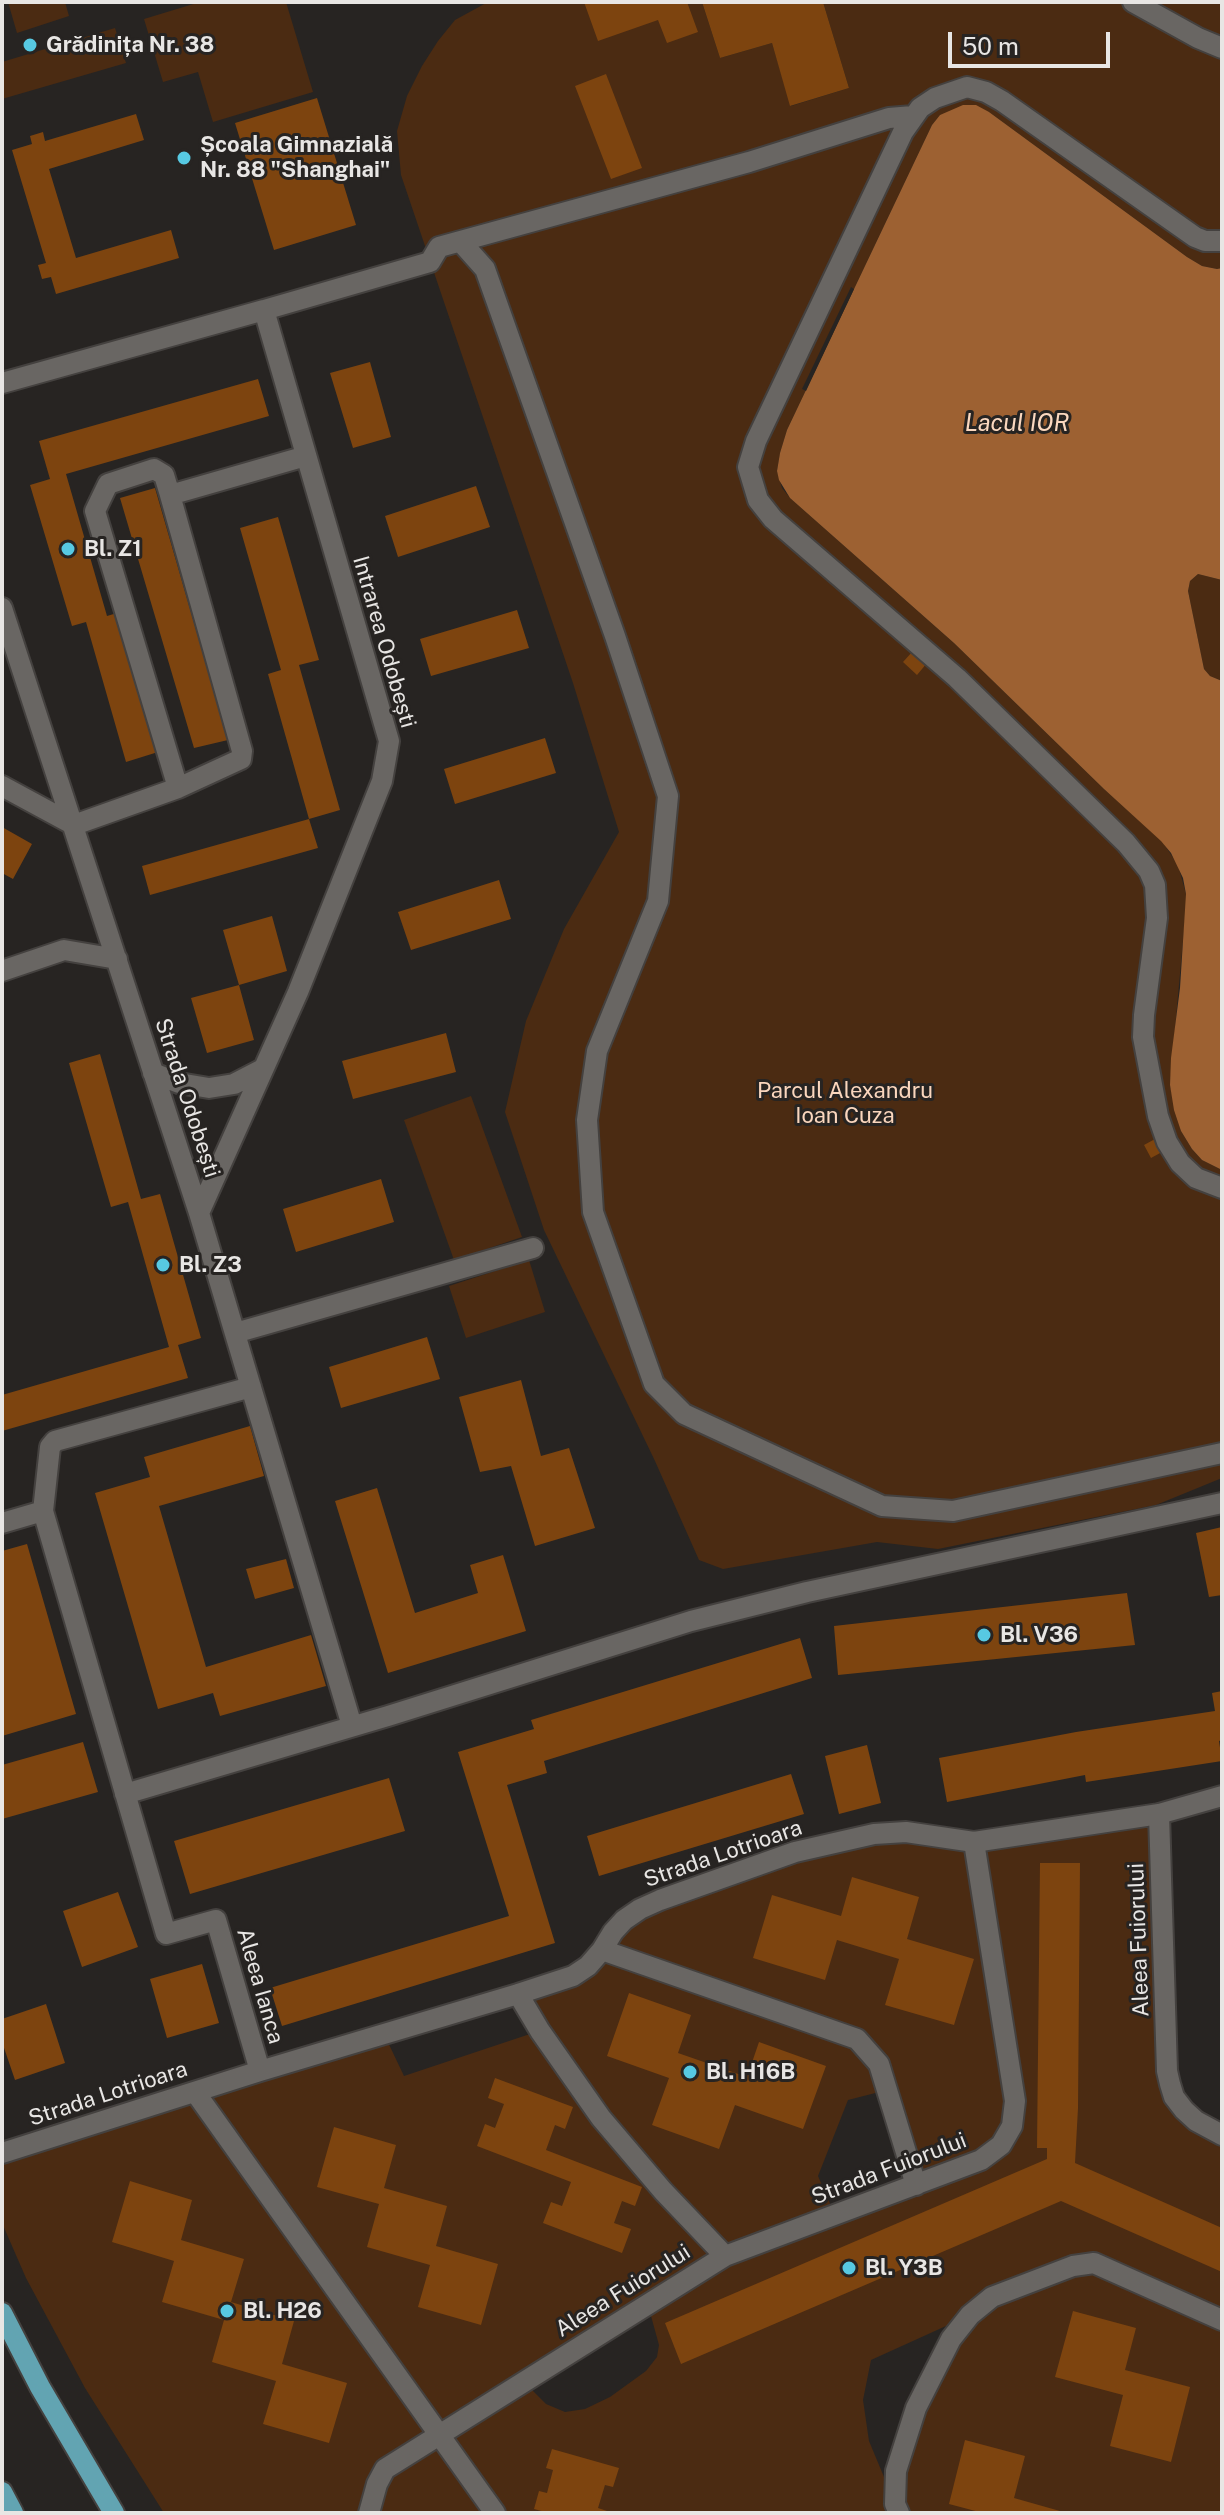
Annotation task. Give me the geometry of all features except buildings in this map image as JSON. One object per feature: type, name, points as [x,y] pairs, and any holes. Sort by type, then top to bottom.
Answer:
[{"type":"main road","points":[[2,2313],[40,2387],[114,2513]]},
{"type":"main road","points":[[2,2492],[13,2513]]},
{"type":"street","points":[[1133,2],[1222,48]]},
{"type":"street","points":[[1222,241],[1205,241],[1195,237],[986,92],[967,87],[935,98],[913,116],[903,132],[756,441],[748,467],[758,500],[773,519],[957,678],[1126,843],[1149,871],[1155,885],[1157,918],[1143,1037],[1158,1116],[1167,1142],[1180,1163],[1196,1178],[1222,1188]]},
{"type":"street","points":[[2,383],[430,262],[439,247],[749,162],[889,118],[913,116]]},
{"type":"street","points":[[461,242],[485,269],[615,636],[668,796],[658,901],[597,1051],[587,1120],[593,1212],[654,1384],[684,1414],[882,1506],[953,1511],[1222,1453]]},
{"type":"street","name":"Intrarea Odobești","points":[[199,1213],[298,992],[382,781],[389,741],[264,310]]},
{"type":"street","points":[[170,495],[306,456]]},
{"type":"street","points":[[2,786],[74,825],[178,788],[241,759],[242,751],[164,475],[154,469],[108,484],[95,511],[178,788]]},
{"type":"street","name":"Strada Odobești","points":[[2,608],[199,1213],[352,1726]]},
{"type":"street","points":[[2,971],[64,950],[117,959]]},
{"type":"street","points":[[153,1073],[179,1083],[209,1088],[234,1084],[263,1069]]},
{"type":"street","points":[[235,1333],[533,1248]]},
{"type":"street","points":[[2,1523],[43,1511],[50,1447],[55,1441],[251,1387]]},
{"type":"street","points":[[125,1794],[705,1617],[838,1585],[1222,1503]]},
{"type":"street","name":"Aleea Ianca","points":[[43,1511],[166,1934],[216,1920],[260,2071]]},
{"type":"street","name":"Strada Lotrioara","points":[[2,2153],[573,1976],[588,1966],[624,1920],[640,1909],[795,1852],[874,1834],[906,1832],[974,1842],[1159,1814],[1222,1796]]},
{"type":"street","name":"Aleea Fuiorului","points":[[1159,1814],[1167,2071],[1174,2097],[1184,2110],[1196,2121],[1222,2135]]},
{"type":"street","name":"Strada Fuiorului","points":[[725,2256],[981,2160],[1001,2145],[1012,2126],[1015,2101],[974,1842]]},
{"type":"street","points":[[602,1950],[857,2039],[879,2064],[916,2185]]},
{"type":"street","name":"Aleea Fuiorului","points":[[369,2513],[385,2469],[725,2256],[663,2191],[601,2118],[518,1994]]},
{"type":"street","points":[[195,2092],[495,2513]]},
{"type":"street","points":[[899,2513],[895,2504],[896,2471],[916,2408],[951,2339],[970,2315],[992,2297],[1073,2266],[1094,2263],[1222,2320]]},
{"type":"green space","points":[[8,2],[65,2],[69,16],[17,33]]},
{"type":"green space","points":[[200,2],[286,2],[313,92],[213,122],[198,72],[163,82],[144,19]]},
{"type":"green space","name":"Parcul Alexandru Ioan Cuza","points":[[488,2],[702,2],[720,58],[772,43],[791,106],[849,88],[823,2],[1222,2],[1222,268],[1202,266],[1187,257],[989,112],[940,115],[932,125],[787,430],[777,471],[782,488],[790,498],[954,643],[1162,841],[1178,865],[1186,894],[1186,907],[1170,1085],[1181,1131],[1192,1149],[1202,1160],[1222,1170],[1222,1478],[1156,1505],[938,1549],[877,1542],[723,1569],[699,1560],[544,1230],[505,1112],[526,1021],[564,929],[619,832],[573,683],[401,175],[397,131],[407,96],[422,66],[455,20]]},
{"type":"green space","points":[[115,28],[126,63],[2,99],[2,62]]},
{"type":"green space","points":[[1198,574],[1222,580],[1222,681],[1210,676],[1204,669],[1188,591],[1190,581]]},
{"type":"green space","points":[[471,1096],[522,1237],[454,1260],[404,1120]]},
{"type":"green space","points":[[529,1260],[545,1312],[466,1338],[449,1286]]},
{"type":"green space","points":[[1159,1814],[1170,2084],[1222,2135],[1222,2513],[164,2513],[85,2388],[26,2278],[2,2223],[2,2153],[384,2034],[404,2076],[539,2031],[518,1994],[573,1976],[624,1920],[834,1842],[974,1842]],"holes":[[[887,2090],[916,2185],[835,2215],[818,2176],[848,2100]],[[648,2305],[659,2345],[657,2357],[646,2371],[610,2397],[585,2409],[565,2412],[546,2404],[524,2382]],[[968,2316],[896,2471],[894,2501],[869,2441],[863,2400],[871,2360]]]},
{"type":"water","name":"Lacul IOR","points":[[963,105],[976,105],[989,112],[1187,257],[1202,266],[1222,268],[1222,580],[1198,574],[1190,581],[1188,591],[1204,669],[1210,676],[1222,681],[1222,1170],[1202,1160],[1192,1149],[1181,1131],[1174,1110],[1170,1085],[1171,1058],[1180,988],[1186,894],[1183,878],[1171,853],[954,643],[790,498],[779,480],[777,471],[787,430],[932,125],[940,115]]},
{"type":"pier","points":[[851,287],[854,289],[806,391],[802,389]]},
{"type":"place","name":"Grădinița Nr. 38","points":[[30,45]]},
{"type":"place","name":"Școala Gimnazială Nr. 88 \"Shanghai\"","points":[[184,158]]},
{"type":"place","name":"Bl. Z1","points":[[68,549]]},
{"type":"place","name":"Bl. Z3","points":[[163,1265]]},
{"type":"place","name":"Bl. V36","points":[[984,1635]]},
{"type":"place","name":"Bl. H16B","points":[[690,2072]]},
{"type":"place","name":"Bl. Y3B","points":[[849,2268]]},
{"type":"place","name":"Bl. H26","points":[[227,2311]]}]
